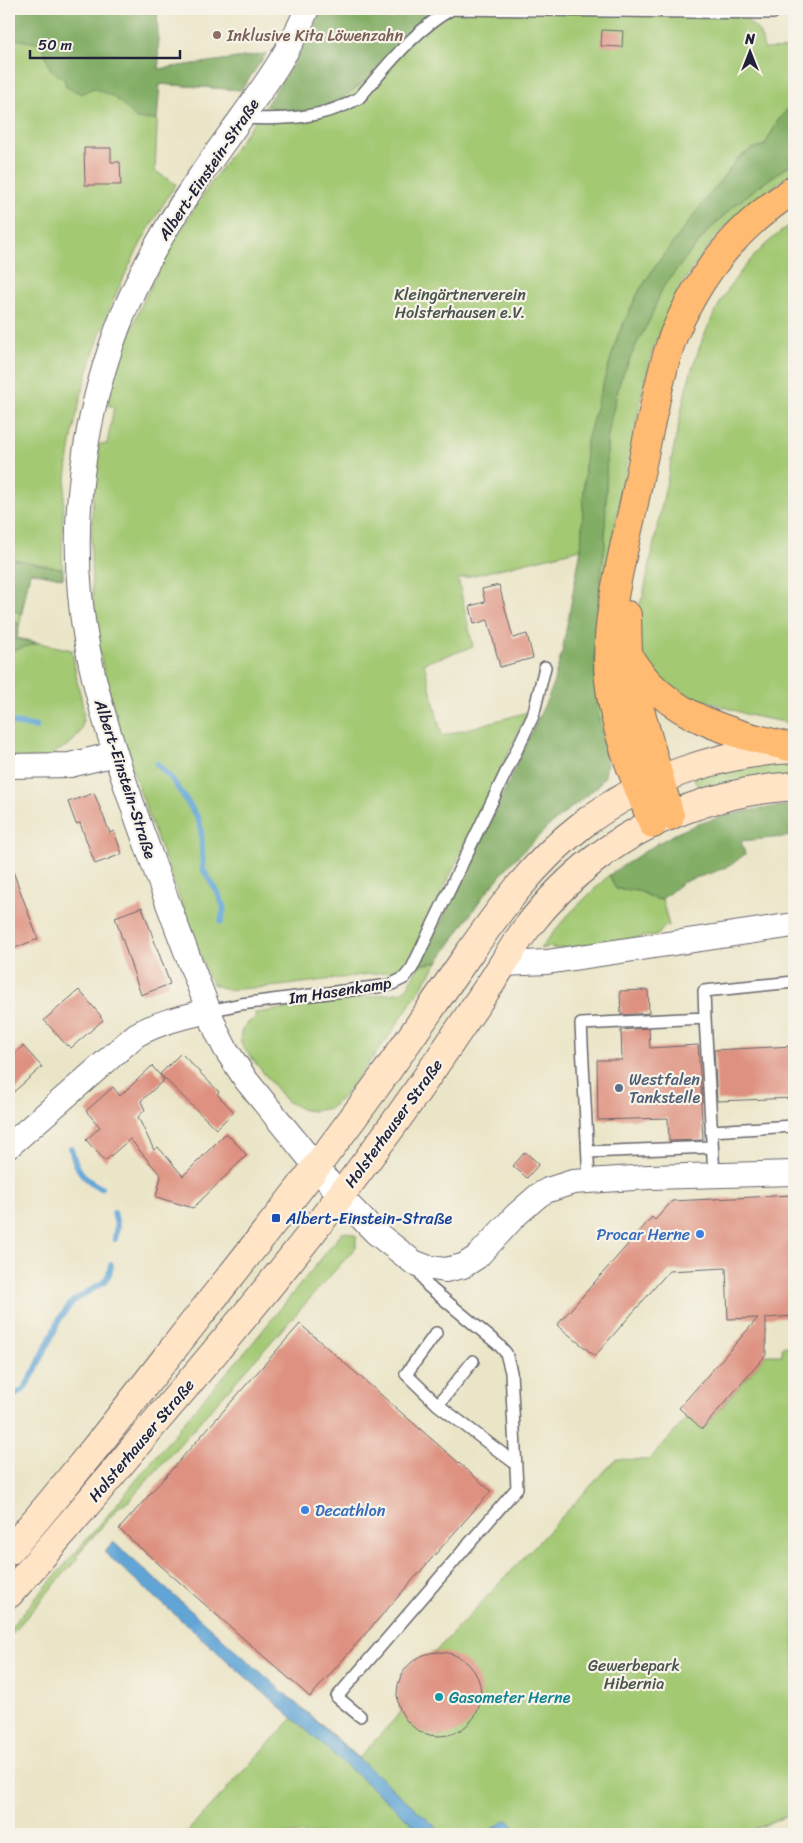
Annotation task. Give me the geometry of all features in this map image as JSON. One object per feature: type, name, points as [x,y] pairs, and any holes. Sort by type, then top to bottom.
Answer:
[{"type":"highway","points":[[648,784],[626,759],[609,681],[609,642],[612,612],[627,532],[665,361],[674,333],[686,309],[699,286],[727,246],[758,216],[794,190]]},
{"type":"highway","points":[[661,820],[648,784],[628,654],[627,613],[668,409],[676,373],[699,313],[741,250],[763,228],[794,204]]},
{"type":"highway","points":[[628,654],[639,672],[653,688],[686,713],[753,737],[794,748]]},
{"type":"main road","name":"Holsterhauser Straße","points":[[9,1551],[109,1431],[359,1111],[488,926],[535,867],[582,825],[606,808],[648,784],[721,759],[794,748]]},
{"type":"main road","name":"Holsterhauser Straße","points":[[9,1594],[234,1331],[340,1196],[387,1134],[504,964],[525,930],[551,898],[596,859],[627,837],[661,820],[710,801],[738,793],[794,786]]},
{"type":"street","name":"Albert-Einstein-Straße","points":[[307,9],[285,55],[188,193],[142,273],[110,352],[96,397],[80,490],[78,546],[80,593],[90,660],[115,754],[151,858],[225,1048],[246,1080],[340,1196],[375,1232],[413,1262]]},
{"type":"street","points":[[9,766],[70,766],[115,754]]},
{"type":"street","points":[[504,964],[547,962],[794,925]]},
{"type":"street","name":"Im Hasenkamp","points":[[9,1146],[136,1035],[151,1026],[168,1020],[209,1011]]},
{"type":"street","points":[[413,1262],[439,1269],[463,1266],[476,1257],[516,1215],[539,1195],[560,1186],[589,1180],[794,1173]]},
{"type":"lane","points":[[241,118],[277,119],[316,115],[350,103],[359,98],[413,37],[436,17],[452,9],[773,13]]},
{"type":"lane","name":"Im Hasenkamp","points":[[209,1011],[241,1004],[390,985],[404,978],[412,968],[533,716],[545,667]]},
{"type":"lane","points":[[714,1175],[704,991],[794,982]]},
{"type":"lane","points":[[589,1180],[581,1024],[705,1018]]},
{"type":"lane","points":[[711,1131],[794,1126]]},
{"type":"lane","points":[[588,1152],[712,1147]]},
{"type":"lane","points":[[360,1716],[337,1697],[517,1488],[512,1383],[506,1353],[500,1345],[428,1286],[413,1262]]},
{"type":"lane","points":[[436,1333],[406,1374],[438,1406],[516,1464]]},
{"type":"lane","points":[[438,1406],[473,1361]]},
{"type":"green space","points":[[9,9],[157,9],[159,69],[266,54],[241,90],[159,84],[155,171],[176,184],[148,229],[124,276],[104,323],[88,372],[75,422],[67,473],[63,525],[63,578],[30,572],[17,638],[72,650],[82,703],[83,722],[75,739],[67,746],[55,752],[56,758],[9,759]]},
{"type":"green space","points":[[9,9],[157,9],[159,69],[266,54],[241,90],[160,84],[157,120],[136,119],[122,104],[107,94],[93,88],[82,94],[66,87],[64,79],[50,69],[42,44],[9,38]]},
{"type":"green space","points":[[322,9],[385,9],[389,21],[411,9],[440,9],[415,28],[360,85],[334,102],[305,111],[279,109],[266,105],[300,53]]},
{"type":"green space","name":"Kleingärtnerverein Holsterhausen e.V.","points":[[440,9],[756,9],[747,22],[759,33],[764,49],[794,48],[794,101],[777,122],[765,145],[752,149],[737,159],[659,261],[639,291],[618,335],[586,445],[581,549],[458,579],[473,647],[424,663],[442,736],[528,712],[410,959],[393,971],[280,986],[226,990],[213,984],[208,977],[131,765],[117,723],[101,658],[93,605],[91,551],[93,497],[99,444],[107,444],[114,407],[107,405],[119,363],[151,284],[193,211],[266,105],[295,111],[312,109],[360,85],[408,34]]},
{"type":"green space","points":[[794,101],[794,162],[734,206],[708,231],[685,259],[663,287],[620,381],[607,442],[605,546],[595,658],[598,715],[607,764],[605,776],[597,787],[550,825],[510,864],[481,899],[438,962],[419,965],[482,839],[551,691],[562,652],[581,549],[586,445],[618,335],[639,291],[659,261],[737,159],[752,149],[765,145],[777,122]]},
{"type":"green space","points":[[794,162],[794,171],[735,217],[713,240],[679,288],[654,347],[610,548],[615,751],[605,754],[598,715],[595,658],[605,546],[607,442],[620,381],[663,287],[685,259],[708,231],[734,206]]},
{"type":"green space","points":[[794,222],[794,724],[748,715],[704,700],[701,709],[663,686],[639,650],[635,614],[643,596],[686,389],[703,339],[713,316],[738,275],[773,238]]},
{"type":"green space","points":[[9,558],[63,569],[63,578],[30,572],[21,614],[9,607]]},
{"type":"green space","points":[[9,619],[19,624],[17,639],[38,643],[9,652]]},
{"type":"green space","points":[[794,761],[794,775],[700,793],[694,778],[740,767]]},
{"type":"green space","points":[[794,805],[794,836],[741,841],[745,854],[731,865],[683,882],[662,899],[652,898],[638,891],[616,889],[609,875],[663,840],[685,829],[731,814]]},
{"type":"green space","points":[[609,875],[616,889],[638,891],[655,899],[662,899],[669,926],[664,927],[658,935],[557,949],[549,947],[540,949],[566,917]]},
{"type":"green space","points":[[438,962],[389,1036],[342,1098],[330,1108],[313,1111],[304,1110],[286,1101],[242,1046],[241,1033],[248,1023],[256,1018],[255,1013],[401,992],[408,986],[419,965]]},
{"type":"green space","points":[[348,1232],[356,1236],[356,1247],[129,1501],[120,1506],[76,1556],[78,1558],[9,1637],[9,1629],[107,1516],[203,1399],[246,1351],[342,1233]]},
{"type":"green space","name":"Gewerbepark Hibernia","points":[[782,1346],[794,1346],[794,1813],[744,1834],[185,1834],[302,1708],[359,1758],[401,1712],[398,1701],[399,1681],[408,1667],[424,1656],[435,1652],[616,1459],[649,1460],[688,1417],[703,1429],[766,1355],[782,1355]]},
{"type":"water","points":[[113,1542],[444,1834],[424,1834],[104,1552]]},
{"type":"water","points":[[507,1820],[524,1834],[483,1834]]},
{"type":"building","points":[[602,30],[623,31],[622,47],[601,46]]},
{"type":"building","points":[[84,148],[111,148],[111,162],[120,162],[121,185],[85,185]]},
{"type":"building","points":[[499,585],[513,638],[527,634],[533,658],[500,667],[488,620],[474,624],[470,606],[485,602],[482,589]]},
{"type":"building","points":[[94,793],[110,833],[114,831],[122,854],[95,864],[80,823],[76,824],[68,802]]},
{"type":"building","points":[[9,866],[11,866],[38,939],[9,950]]},
{"type":"building","points":[[142,907],[170,984],[141,995],[115,917]]},
{"type":"building","points":[[79,990],[103,1020],[71,1048],[44,1020]]},
{"type":"building","points":[[648,990],[649,1013],[621,1015],[620,991]]},
{"type":"building","points":[[649,1028],[650,1048],[698,1045],[703,1140],[669,1141],[668,1118],[598,1120],[597,1060],[622,1060],[621,1030]]},
{"type":"building","points":[[23,1046],[42,1067],[9,1096],[9,1058]]},
{"type":"building","points":[[794,1046],[794,1098],[717,1101],[714,1050]]},
{"type":"building","points":[[181,1053],[219,1092],[217,1094],[234,1112],[216,1129],[160,1074]]},
{"type":"building","points":[[152,1066],[164,1080],[141,1101],[145,1110],[138,1117],[154,1150],[158,1147],[183,1176],[226,1133],[247,1155],[193,1208],[156,1197],[161,1176],[130,1139],[105,1161],[86,1140],[100,1127],[86,1111],[113,1087],[120,1096]]},
{"type":"building","points":[[525,1152],[539,1164],[527,1178],[513,1166]]},
{"type":"building","points":[[794,1195],[794,1316],[766,1318],[766,1355],[702,1429],[679,1408],[758,1318],[728,1319],[726,1268],[669,1271],[595,1356],[557,1325],[652,1217],[655,1220],[672,1201]]},
{"type":"building","name":"Decathlon","points":[[300,1324],[491,1491],[310,1697],[119,1529]]},
{"type":"building","name":"Gasometer Herne","points":[[439,1652],[455,1655],[469,1664],[478,1678],[481,1694],[478,1710],[469,1724],[455,1733],[439,1736],[423,1733],[409,1724],[400,1710],[397,1694],[400,1678],[409,1664],[423,1655]]},
{"type":"waterway","points":[[9,722],[36,727]]},
{"type":"waterway","points":[[157,764],[172,779],[198,818],[201,829],[203,869],[219,895],[224,908],[221,922]]},
{"type":"waterway","points":[[71,1148],[81,1172],[89,1181],[101,1188]]},
{"type":"waterway","points":[[114,1213],[117,1225],[115,1239]]},
{"type":"waterway","points":[[9,1399],[23,1390],[35,1371],[60,1318],[73,1301],[104,1282],[109,1274],[111,1265]]},
{"type":"place","name":"Inklusive Kita Löwenzahn","points":[[217,35]]},
{"type":"place","name":"Westfalen Tankstelle","points":[[619,1088]]},
{"type":"place","name":"Albert-Einstein-Straße","points":[[276,1218]]},
{"type":"place","name":"Procar Herne","points":[[700,1234]]},
{"type":"place","name":"Decathlon","points":[[305,1510]]},
{"type":"place","name":"Gasometer Herne","points":[[439,1697]]}]
